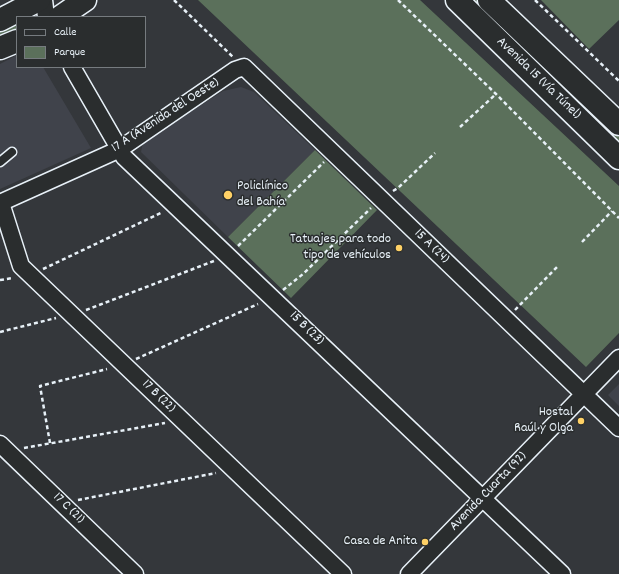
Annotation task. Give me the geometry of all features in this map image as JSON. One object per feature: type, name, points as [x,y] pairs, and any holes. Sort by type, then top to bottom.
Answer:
[{"type":"main road","points":[[0,20],[39,0]]},
{"type":"main road","points":[[61,16],[85,0]]},
{"type":"main road","name":"Avenida 15 (Vía Túnel)","points":[[457,0],[619,158]]},
{"type":"main road","name":"Avenida 15 (Vía Túnel)","points":[[489,0],[619,124]]},
{"type":"main road","points":[[0,48],[16,41]]},
{"type":"street","points":[[44,0],[46,16]]},
{"type":"street","name":"17 A (Avenida del Oeste)","points":[[0,203],[120,149],[235,70],[244,67]]},
{"type":"street","name":"15 A (24)","points":[[244,67],[619,428]]},
{"type":"street","name":"15 B (23)","points":[[73,68],[124,157],[562,574]]},
{"type":"street","name":"17 B (22)","points":[[0,203],[21,266],[343,574]]},
{"type":"street","name":"Avenida Cuarta (92)","points":[[409,574],[619,358]]},
{"type":"street","name":"17 C (21)","points":[[4,447],[135,574]]},
{"type":"lane","points":[[0,162],[12,152]]},
{"type":"path","points":[[174,0],[244,67]]},
{"type":"path","points":[[398,0],[496,94],[619,218]]},
{"type":"path","points":[[535,0],[619,81]]},
{"type":"path","points":[[460,127],[496,94]]},
{"type":"path","points":[[0,332],[72,315],[228,256],[333,153]]},
{"type":"path","points":[[50,443],[40,386],[124,364],[272,298],[304,274],[380,198],[398,188],[435,153]]},
{"type":"path","points":[[0,280],[30,275],[176,206]]},
{"type":"path","points":[[582,242],[612,211]]},
{"type":"path","points":[[506,319],[558,266]]},
{"type":"path","points":[[4,447],[50,443],[182,420]]},
{"type":"path","points":[[62,503],[234,469]]},
{"type":"shaded area","points":[[16,56],[16,68],[44,68],[91,148],[0,189],[0,64]]},
{"type":"shaded area","name":"Policlínico del Bahía","points":[[241,87],[254,92],[315,150],[228,237],[141,152],[143,142],[223,91]]},
{"type":"shaded area","points":[[619,384],[619,406],[608,395]]},
{"type":"green space","points":[[198,0],[420,0],[619,186],[619,333],[586,367]]},
{"type":"green space","points":[[464,0],[478,0],[619,137],[619,141]]},
{"type":"green space","points":[[541,0],[619,0],[619,20],[589,49]]},
{"type":"green space","points":[[16,23],[16,30],[0,38],[0,31]]},
{"type":"green space","points":[[315,150],[377,210],[291,298],[228,237]]},
{"type":"place","name":"Policlínico del Bahía","points":[[228,195]]},
{"type":"place","name":"Tatuajes para todo tipo de vehículos","points":[[399,248]]},
{"type":"place","name":"Hostal Raúl y Olga","points":[[581,421]]},
{"type":"place","name":"Casa de Anita","points":[[425,542]]}]
